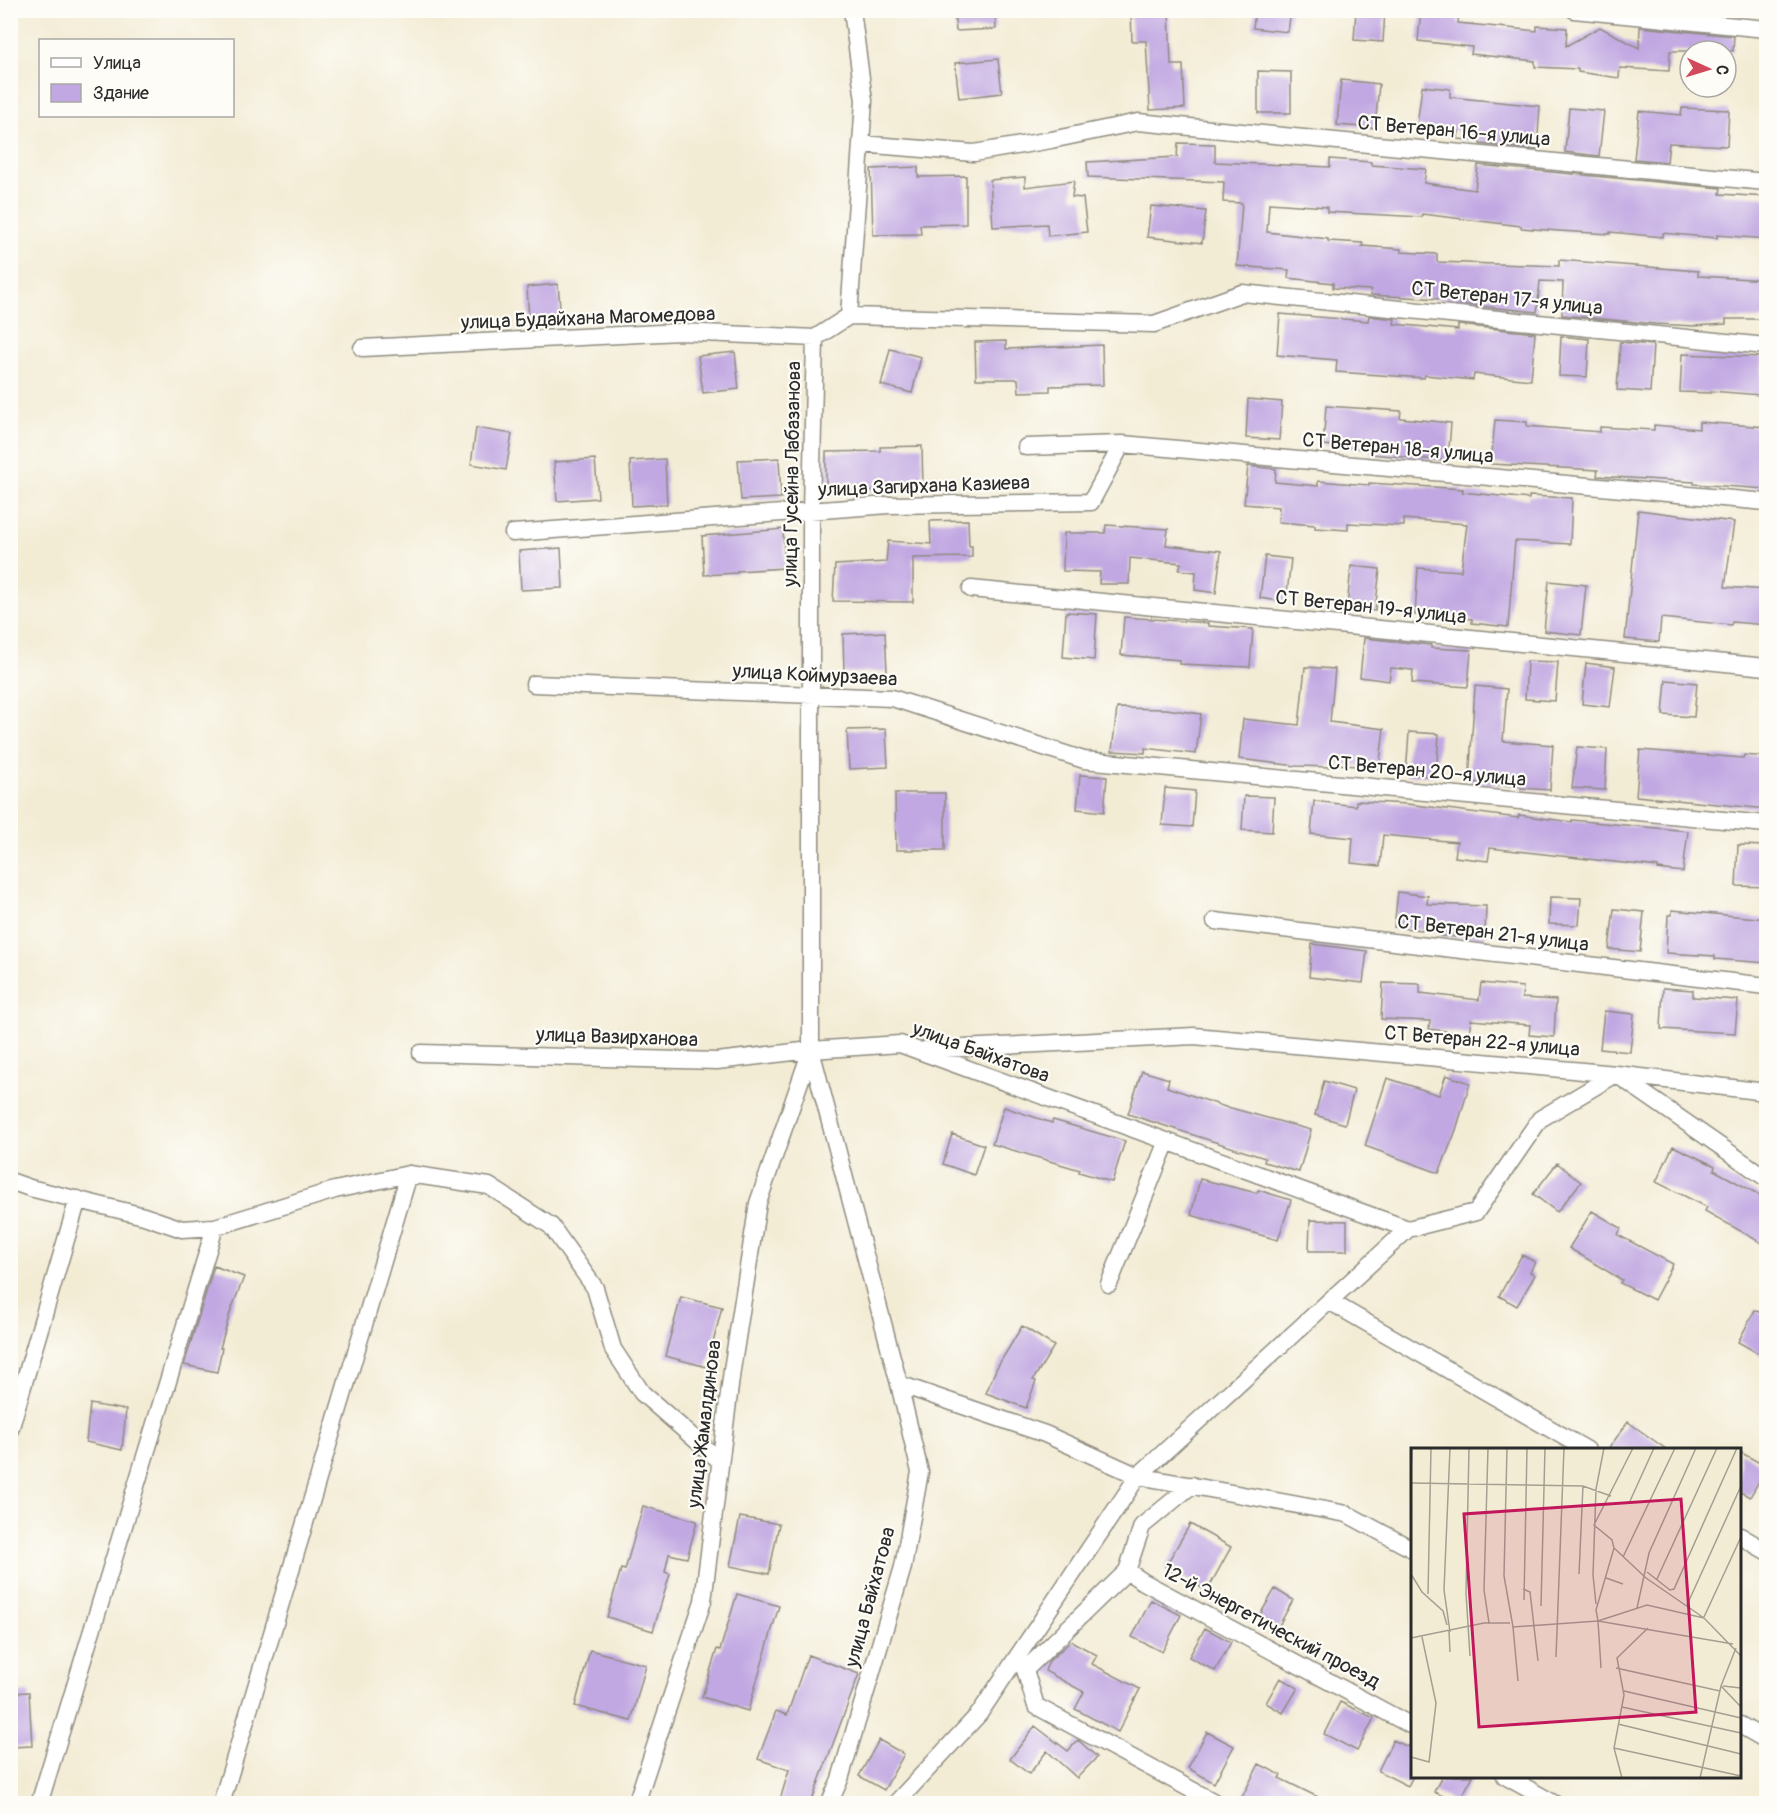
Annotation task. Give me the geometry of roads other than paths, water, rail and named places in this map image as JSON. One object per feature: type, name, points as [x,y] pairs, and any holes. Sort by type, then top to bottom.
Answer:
[{"type":"street","points":[[849,316],[864,101],[852,10]]},
{"type":"street","points":[[1574,10],[1767,29]]},
{"type":"street","name":"СТ Ветеран 16-я улица","points":[[861,144],[974,153],[1138,123],[1767,182]]},
{"type":"street","name":"СТ Ветеран 17-я улица","points":[[849,316],[1155,324],[1242,293],[1767,346]]},
{"type":"street","name":"улица Гусейна Лабазанова","points":[[811,1050],[811,511],[815,338],[849,316]]},
{"type":"street","name":"улица Будайхана Магомедова","points":[[362,348],[680,332],[815,338]]},
{"type":"street","name":"улица Загирхана Казиева","points":[[513,533],[889,505],[1091,502],[1122,444]]},
{"type":"street","name":"СТ Ветеран 18-я улица","points":[[1026,447],[1122,444],[1767,502]]},
{"type":"street","name":"СТ Ветеран 19-я улица","points":[[971,589],[1767,667]]},
{"type":"street","name":"улица Коймурзаева","points":[[534,684],[892,698],[1084,760]]},
{"type":"street","name":"СТ Ветеран 20-я улица","points":[[1084,760],[1767,824]]},
{"type":"street","name":"СТ Ветеран 21-я улица","points":[[1215,921],[1767,986]]},
{"type":"street","name":"СТ Ветеран 22-я улица","points":[[916,1050],[1194,1036],[1616,1074],[1767,1092]]},
{"type":"street","name":"улица Байхатова","points":[[829,1803],[840,1779],[903,1567],[920,1472],[811,1050],[900,1044],[1408,1229]]},
{"type":"street","name":"улица Вазирханова","points":[[421,1053],[717,1061],[811,1050]]},
{"type":"street","name":"улица Жамалдинова","points":[[636,1803],[703,1601],[732,1370],[758,1203],[811,1050]]},
{"type":"street","points":[[979,1714],[1138,1476],[1408,1229],[1476,1212],[1540,1119],[1616,1074],[1767,1178]]},
{"type":"street","points":[[1109,1284],[1167,1141]]},
{"type":"street","points":[[10,1181],[144,1216],[182,1229],[215,1227],[334,1190],[409,1174],[489,1186],[551,1226],[595,1288],[613,1349],[642,1393],[720,1461]]},
{"type":"street","points":[[221,1803],[409,1174]]},
{"type":"street","points":[[10,1430],[78,1199]]},
{"type":"street","points":[[39,1803],[215,1227]]},
{"type":"street","points":[[1329,1302],[1585,1448]]},
{"type":"street","points":[[899,1384],[1045,1434],[1138,1476],[1347,1514],[1411,1548]]},
{"type":"street","points":[[896,1803],[979,1714],[1127,1570],[1142,1526],[1192,1485]]},
{"type":"street","points":[[1741,1537],[1767,1551]]},
{"type":"street","name":"12-й Энергетический проезд","points":[[1127,1570],[1142,1581],[1411,1725]]},
{"type":"street","points":[[1025,1670],[1036,1706],[1218,1803]]},
{"type":"street","points":[[1741,1726],[1767,1740]]},
{"type":"street","points":[[1509,1778],[1556,1803]]}]
